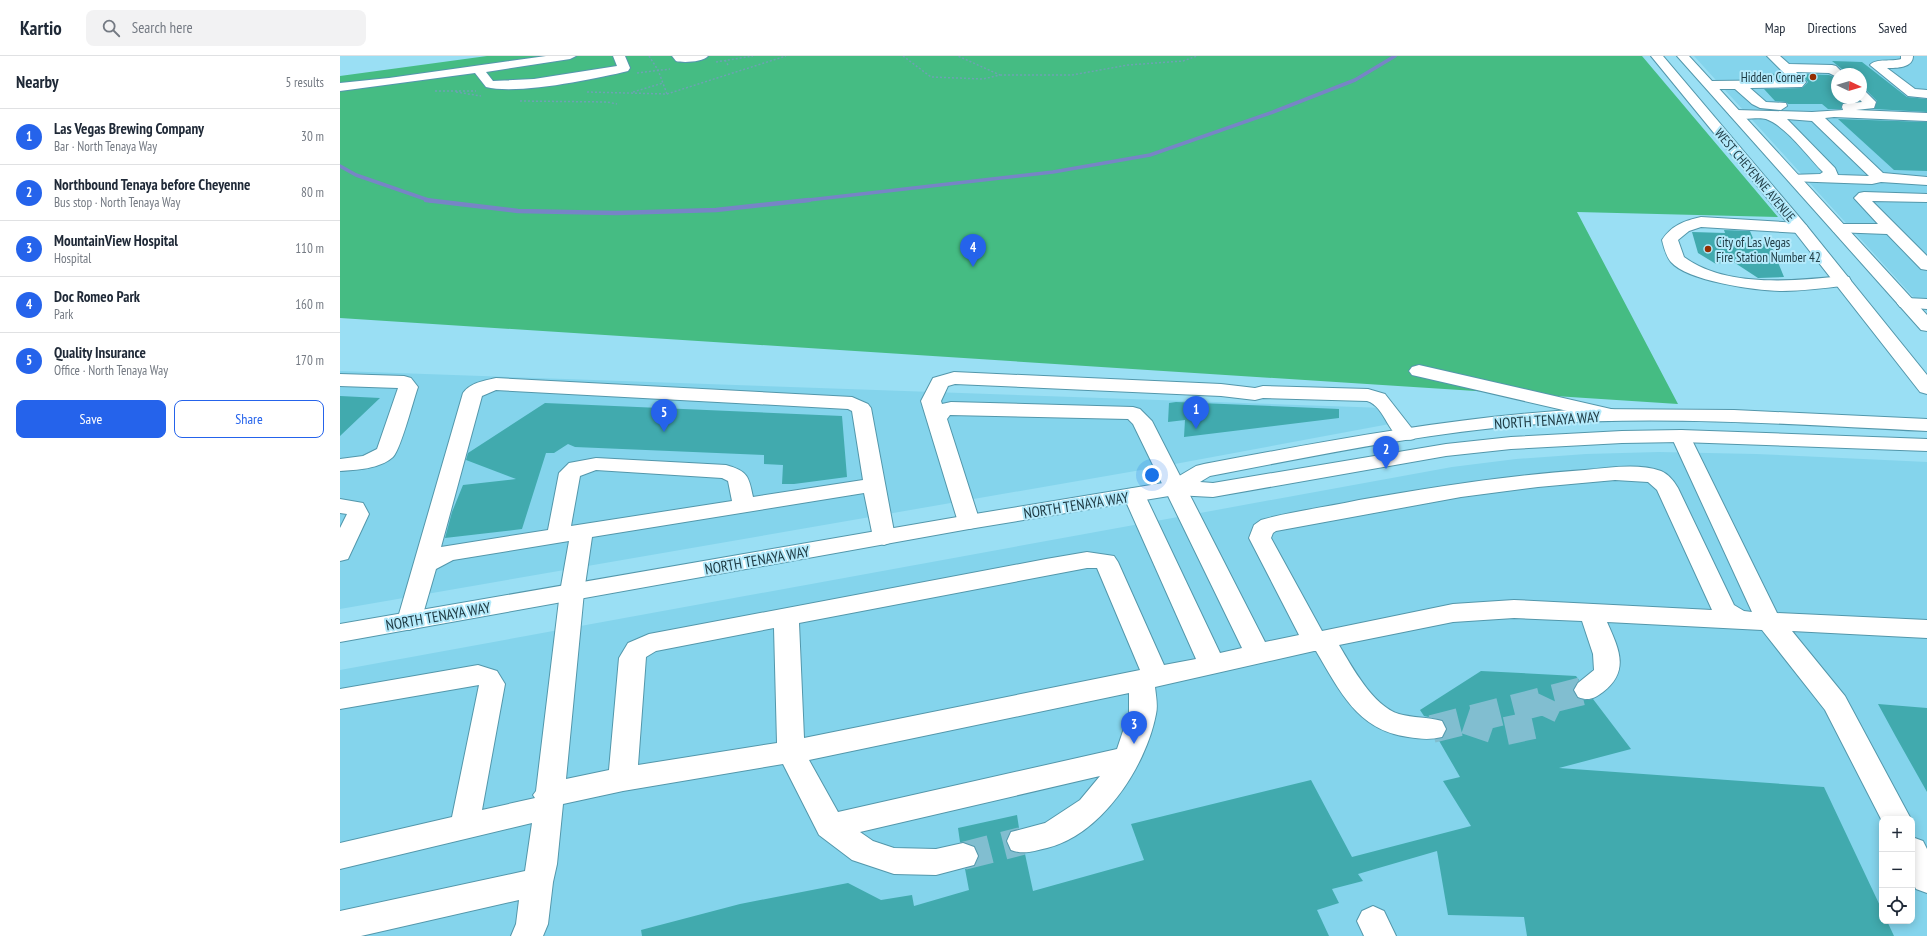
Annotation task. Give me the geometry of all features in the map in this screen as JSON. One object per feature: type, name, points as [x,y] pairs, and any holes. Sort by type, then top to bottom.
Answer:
[{"type":"main road","points":[[340,87],[482,74],[570,56]]},
{"type":"main road","points":[[678,56],[680,59],[702,56]]},
{"type":"main road","name":"WEST CHEYENNE AVENUE","points":[[1657,56],[1800,228],[1927,388]]},
{"type":"main road","name":"WEST CHEYENNE AVENUE","points":[[1683,56],[1927,326]]},
{"type":"main road","points":[[1774,57],[1820,59],[1817,56]]},
{"type":"main road","points":[[1907,56],[1907,61],[1898,64],[1876,64],[1912,93],[1927,94]]},
{"type":"main road","points":[[1710,85],[1737,77],[1792,86],[1798,84],[1800,82],[1774,57]]},
{"type":"main road","points":[[482,74],[490,84],[539,82],[624,68],[620,58]]},
{"type":"main road","points":[[1787,70],[1831,72]]},
{"type":"main road","points":[[1737,77],[1743,87],[1756,102],[1769,106],[1855,108],[1869,105],[1870,102],[1867,99]]},
{"type":"main road","points":[[1703,113],[1811,116],[1834,114],[1927,117]]},
{"type":"main road","points":[[1764,114],[1782,122],[1830,171],[1831,175],[1824,178]]},
{"type":"main road","points":[[1811,116],[1817,118],[1879,177]]},
{"type":"main road","points":[[1794,178],[1872,180],[1879,177],[1927,181]]},
{"type":"main road","points":[[1927,198],[1864,196],[1861,198],[1927,265]]},
{"type":"main road","points":[[1843,281],[1789,286],[1752,284],[1717,276],[1693,270],[1678,260],[1670,240],[1675,232],[1701,222],[1784,228],[1891,229]]},
{"type":"main road","points":[[1780,246],[1778,230],[1784,228]]},
{"type":"main road","points":[[1906,303],[1927,304]]},
{"type":"main road","points":[[1419,371],[1612,415]]},
{"type":"main road","points":[[969,522],[934,409],[940,382],[954,378],[1221,390],[1255,394],[1263,392],[1368,395],[1378,398],[1383,402],[1407,435]]},
{"type":"main road","points":[[340,380],[404,382],[408,387],[386,452],[379,458],[371,461],[340,465]]},
{"type":"main road","points":[[409,621],[474,393],[483,387],[496,384],[852,404],[861,408],[884,537]]},
{"type":"main road","points":[[934,409],[943,411],[951,408],[1133,413],[1142,421],[1258,654]]},
{"type":"main road","name":"NORTH TENAYA WAY","points":[[1175,488],[1204,471],[1407,435],[1539,418],[1670,414],[1927,425]]},
{"type":"main road","points":[[1681,436],[1769,621],[1835,704],[1894,816]]},
{"type":"main road","name":"NORTH TENAYA WAY","points":[[340,633],[969,522],[1175,488],[1213,490],[1406,457],[1504,443],[1622,437],[1681,436],[1927,445]]},
{"type":"main road","points":[[527,936],[532,924],[537,882],[542,864],[572,592],[570,473],[577,468],[596,464],[726,472],[738,478],[744,505]]},
{"type":"main road","points":[[1432,729],[1392,723],[1375,714],[1359,697],[1319,641],[1260,538],[1262,530],[1269,525],[1449,490],[1529,480],[1627,474],[1654,476],[1662,481],[1667,488],[1724,610],[1737,619]]},
{"type":"main road","points":[[425,564],[448,553],[570,533],[868,486],[876,491]]},
{"type":"main road","points":[[1134,495],[1212,665]]},
{"type":"main road","points":[[340,506],[355,508],[358,514],[340,553]]},
{"type":"main road","points":[[623,779],[632,658],[637,650],[649,643],[1087,560],[1106,562],[1149,679],[1143,713],[1127,758],[1113,781],[1090,809],[1052,834],[1022,841]]},
{"type":"main road","points":[[340,856],[473,824],[623,779],[791,752],[944,722],[1453,613],[1506,609],[1927,629]]},
{"type":"main road","points":[[1586,690],[1605,675],[1608,663],[1605,650],[1591,613]]},
{"type":"main road","points":[[786,617],[791,752],[830,826],[864,852],[894,861],[936,862],[963,856]]},
{"type":"main road","points":[[340,699],[478,675],[488,678],[492,684],[466,815],[473,824]]},
{"type":"main road","points":[[830,826],[1127,758]]},
{"type":"main road","points":[[1913,852],[1927,879]]},
{"type":"main road","points":[[340,926],[537,882]]},
{"type":"path","points":[[650,56],[667,94]]},
{"type":"path","points":[[585,92],[667,94],[786,56]]},
{"type":"path","points":[[903,56],[911,61],[924,75],[932,77],[983,79],[1000,76],[1072,75],[1128,65],[1183,61],[1196,56]]},
{"type":"path","points":[[958,56],[1000,76]]},
{"type":"path","points":[[726,60],[728,64]]},
{"type":"path","points":[[630,93],[663,83]]},
{"type":"shaded area","points":[[1694,56],[1927,56],[1927,312]]},
{"type":"shaded area","points":[[340,371],[1385,408],[1395,423],[1164,466],[340,609]]},
{"type":"shaded area","points":[[1659,452],[1756,454],[1927,462],[1927,936],[340,936],[340,670],[1452,467],[1516,459],[1586,454]]},
{"type":"green space","points":[[487,56],[1642,56],[1778,217],[1577,212],[1678,404],[340,318],[340,76]]},
{"type":"building","points":[[1832,61],[1862,62],[1907,97],[1927,99],[1927,112],[1874,109],[1877,101],[1867,91],[1867,68],[1841,68]]},
{"type":"building","points":[[1747,73],[1783,74],[1787,79],[1753,79]]},
{"type":"building","points":[[1800,74],[1831,76],[1831,104],[1843,104],[1841,109],[1828,109],[1822,104],[1788,104],[1786,102],[1775,101],[1764,89],[1802,88],[1808,82]]},
{"type":"building","points":[[1838,119],[1927,122],[1927,171],[1894,170]]},
{"type":"building","points":[[1724,230],[1750,231],[1755,243],[1771,245],[1784,277],[1758,278],[1732,261],[1716,264],[1698,253],[1692,232],[1725,233]]},
{"type":"building","points":[[340,396],[380,398],[340,436]]},
{"type":"building","points":[[1176,402],[1339,409],[1339,418],[1184,437],[1185,420],[1168,422],[1169,403]]},
{"type":"building","points":[[545,403],[842,416],[847,477],[794,484],[782,484],[783,465],[764,464],[764,455],[575,447],[568,444],[554,453],[546,453],[522,529],[445,538],[452,512],[463,485],[516,479],[466,460],[468,453]]},
{"type":"building","points":[[1481,671],[1576,676],[1579,680],[1573,691],[1577,698],[1585,700],[1593,699],[1631,749],[1559,768],[1824,787],[1879,904],[1879,924],[1888,924],[1894,936],[1527,936],[1524,917],[1448,915],[1437,851],[1358,874],[1363,881],[1332,889],[1339,903],[1317,910],[1329,936],[642,936],[641,930],[740,904],[848,883],[881,900],[912,895],[914,906],[969,890],[965,869],[975,866],[979,855],[975,846],[960,842],[958,828],[1017,815],[1019,828],[1010,831],[1006,842],[1011,851],[1025,854],[1033,891],[1144,860],[1131,824],[1311,780],[1352,857],[1471,826],[1443,781],[1460,777],[1438,739],[1443,738],[1447,728],[1442,720],[1424,716],[1420,710]]},
{"type":"building","points":[[1878,704],[1927,708],[1927,792],[1896,737]]},
{"type":"waterway","points":[[805,200],[1053,172],[1150,155],[1273,112],[1355,80],[1395,56]]},
{"type":"waterway","points":[[340,166],[356,175],[429,200]]},
{"type":"waterway","points":[[429,200],[518,211],[616,213],[716,210],[805,200]]},
{"type":"waterway","points":[[800,201],[805,200]]},
{"type":"waterway","points":[[805,200],[809,200]]},
{"type":"tunnel","points":[[1550,699],[1587,690]]},
{"type":"tunnel","points":[[1467,720],[1501,732],[1538,724],[1550,699]]},
{"type":"tunnel","points":[[1467,720],[1550,699]]},
{"type":"tunnel","points":[[1432,729],[1467,720]]},
{"type":"tunnel","points":[[963,856],[1022,841]]},
{"type":"place","name":"Hidden Corner","points":[[1813,77]]},
{"type":"place","name":"City of Las Vegas Fire Station Number 42","points":[[1708,249]]},
{"type":"place","name":"Doc Romeo Park","points":[[973,267]]},
{"type":"place","name":"Las Vegas Brewing Company","points":[[1196,429]]},
{"type":"place","name":"Quality Insurance","points":[[664,432]]},
{"type":"place","name":"Northbound Tenaya before Cheyenne","points":[[1386,469]]},
{"type":"place","name":"MountainView Hospital","points":[[1134,744]]}]
